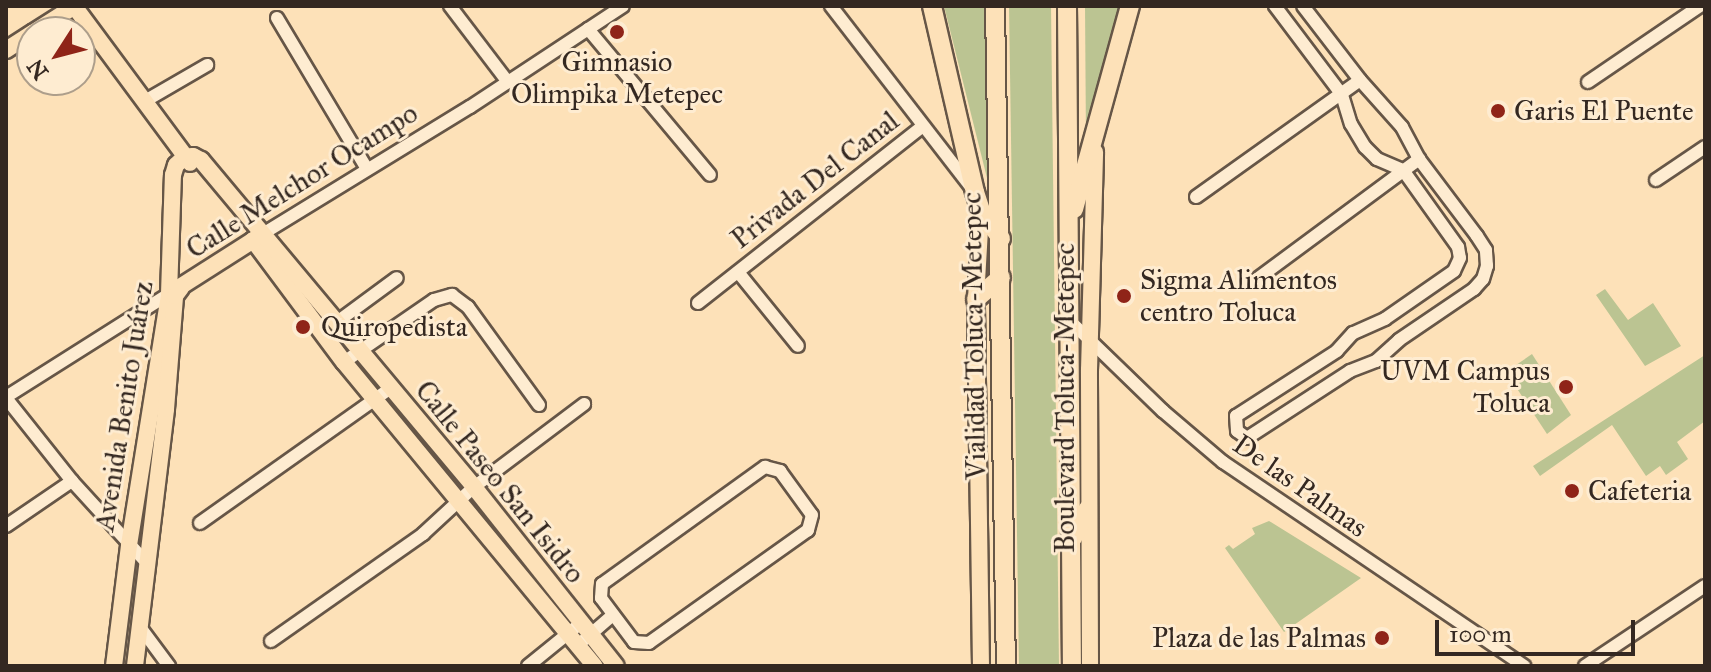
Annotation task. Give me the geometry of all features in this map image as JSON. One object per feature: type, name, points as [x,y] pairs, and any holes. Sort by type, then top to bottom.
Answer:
[{"type":"highway","points":[[932,6],[975,192],[981,211],[1001,239]]},
{"type":"highway","name":"Vialidad Toluca-Metepec","points":[[995,6],[1006,666]]},
{"type":"highway","points":[[1067,6],[1072,666]]},
{"type":"highway","points":[[1068,231],[1130,6]]},
{"type":"highway","points":[[976,299],[1001,277]]},
{"type":"highway","points":[[1069,371],[1089,370]]},
{"type":"highway","points":[[1072,540],[1088,509]]},
{"type":"main road","name":"Calle Paseo San Isidro","points":[[74,6],[185,157],[337,322],[527,554],[579,634],[595,666]]},
{"type":"main road","name":"Avenida Benito Juárez","points":[[135,666],[166,409],[175,296],[173,175],[162,125]]},
{"type":"main road","name":"Boulevard Toluca-Metepec","points":[[1090,666],[1089,370],[1095,131]]},
{"type":"main road","points":[[173,175],[176,165],[185,157]]},
{"type":"main road","points":[[981,211],[976,299],[981,666]]},
{"type":"main road","name":"Calle Paseo San Isidro","points":[[257,238],[344,362],[460,502],[513,565],[579,634],[616,666]]},
{"type":"main road","name":"Calle Melchor Ocampo","points":[[175,291],[257,238]]},
{"type":"main road","name":"Avenida Benito Juárez","points":[[114,666],[129,545],[175,291]]},
{"type":"main road","points":[[513,565],[527,554]]},
{"type":"street","points":[[450,6],[508,82]]},
{"type":"street","name":"Calle Melchor Ocampo","points":[[257,238],[508,82],[623,6]]},
{"type":"street","points":[[831,6],[975,192]]},
{"type":"street","points":[[1275,6],[1342,95],[1351,124],[1365,147],[1377,159],[1403,170],[1458,247],[1460,258],[1454,271],[1385,319],[1353,333],[1337,351],[1236,416],[1237,431],[1251,438],[1350,371],[1368,366],[1399,340],[1474,289],[1483,279],[1487,266],[1486,250],[1419,159],[1402,127],[1360,80],[1303,6]]},
{"type":"street","points":[[1588,82],[1700,6]]},
{"type":"street","points":[[277,18],[367,169]]},
{"type":"street","points":[[588,29],[710,175]]},
{"type":"street","points":[[145,101],[207,65]]},
{"type":"street","points":[[1196,197],[1360,80]]},
{"type":"street","name":"Privada Del Canal","points":[[698,303],[922,127]]},
{"type":"street","points":[[1656,180],[1705,147]]},
{"type":"street","points":[[1257,279],[1419,159]]},
{"type":"street","name":"Privada Del Canal","points":[[738,272],[798,346]]},
{"type":"street","points":[[337,322],[397,278]]},
{"type":"street","name":"Calle Melchor Ocampo","points":[[6,398],[175,291]]},
{"type":"street","points":[[344,362],[434,300],[452,295],[468,307],[539,405]]},
{"type":"street","points":[[1385,319],[1399,340]]},
{"type":"street","name":"De las Palmas","points":[[1069,320],[1163,411],[1223,462],[1524,666]]},
{"type":"street","points":[[1337,351],[1350,371]]},
{"type":"street","points":[[200,523],[391,388]]},
{"type":"street","points":[[6,398],[72,481],[146,562]]},
{"type":"street","points":[[271,641],[423,534],[474,487],[584,404]]},
{"type":"street","points":[[765,467],[780,471],[812,515],[813,523],[802,536],[649,643],[634,642],[612,616],[601,598],[602,584],[765,467]]},
{"type":"street","points":[[6,526],[72,481]]},
{"type":"street","points":[[1585,666],[1705,586]]},
{"type":"street","points":[[528,666],[612,616]]},
{"type":"street","points":[[140,627],[169,666]]},
{"type":"green space","points":[[944,6],[986,6],[989,186]]},
{"type":"green space","points":[[1009,6],[1051,6],[1059,666],[1019,666]]},
{"type":"green space","points":[[1085,6],[1122,6],[1086,142]]},
{"type":"green space","points":[[1605,289],[1628,320],[1653,303],[1681,346],[1645,366],[1596,295]]},
{"type":"green space","points":[[1532,354],[1571,415],[1547,434],[1506,372]]},
{"type":"green space","points":[[1705,355],[1705,421],[1677,442],[1688,459],[1666,475],[1660,466],[1646,476],[1612,425],[1540,476],[1533,466]]},
{"type":"green space","points":[[1269,521],[1361,578],[1284,632],[1225,548],[1229,545],[1233,549],[1255,534],[1252,528]]},
{"type":"place","name":"Gimnasio Olimpika Metepec","points":[[617,32]]},
{"type":"place","name":"Garis El Puente","points":[[1498,111]]},
{"type":"place","name":"Sigma Alimentos centro Toluca","points":[[1124,296]]},
{"type":"place","name":"Quiropedista","points":[[303,327]]},
{"type":"place","name":"UVM Campus Toluca","points":[[1566,387]]},
{"type":"place","name":"Cafeteria","points":[[1572,491]]},
{"type":"place","name":"Plaza de las Palmas","points":[[1382,638]]}]
